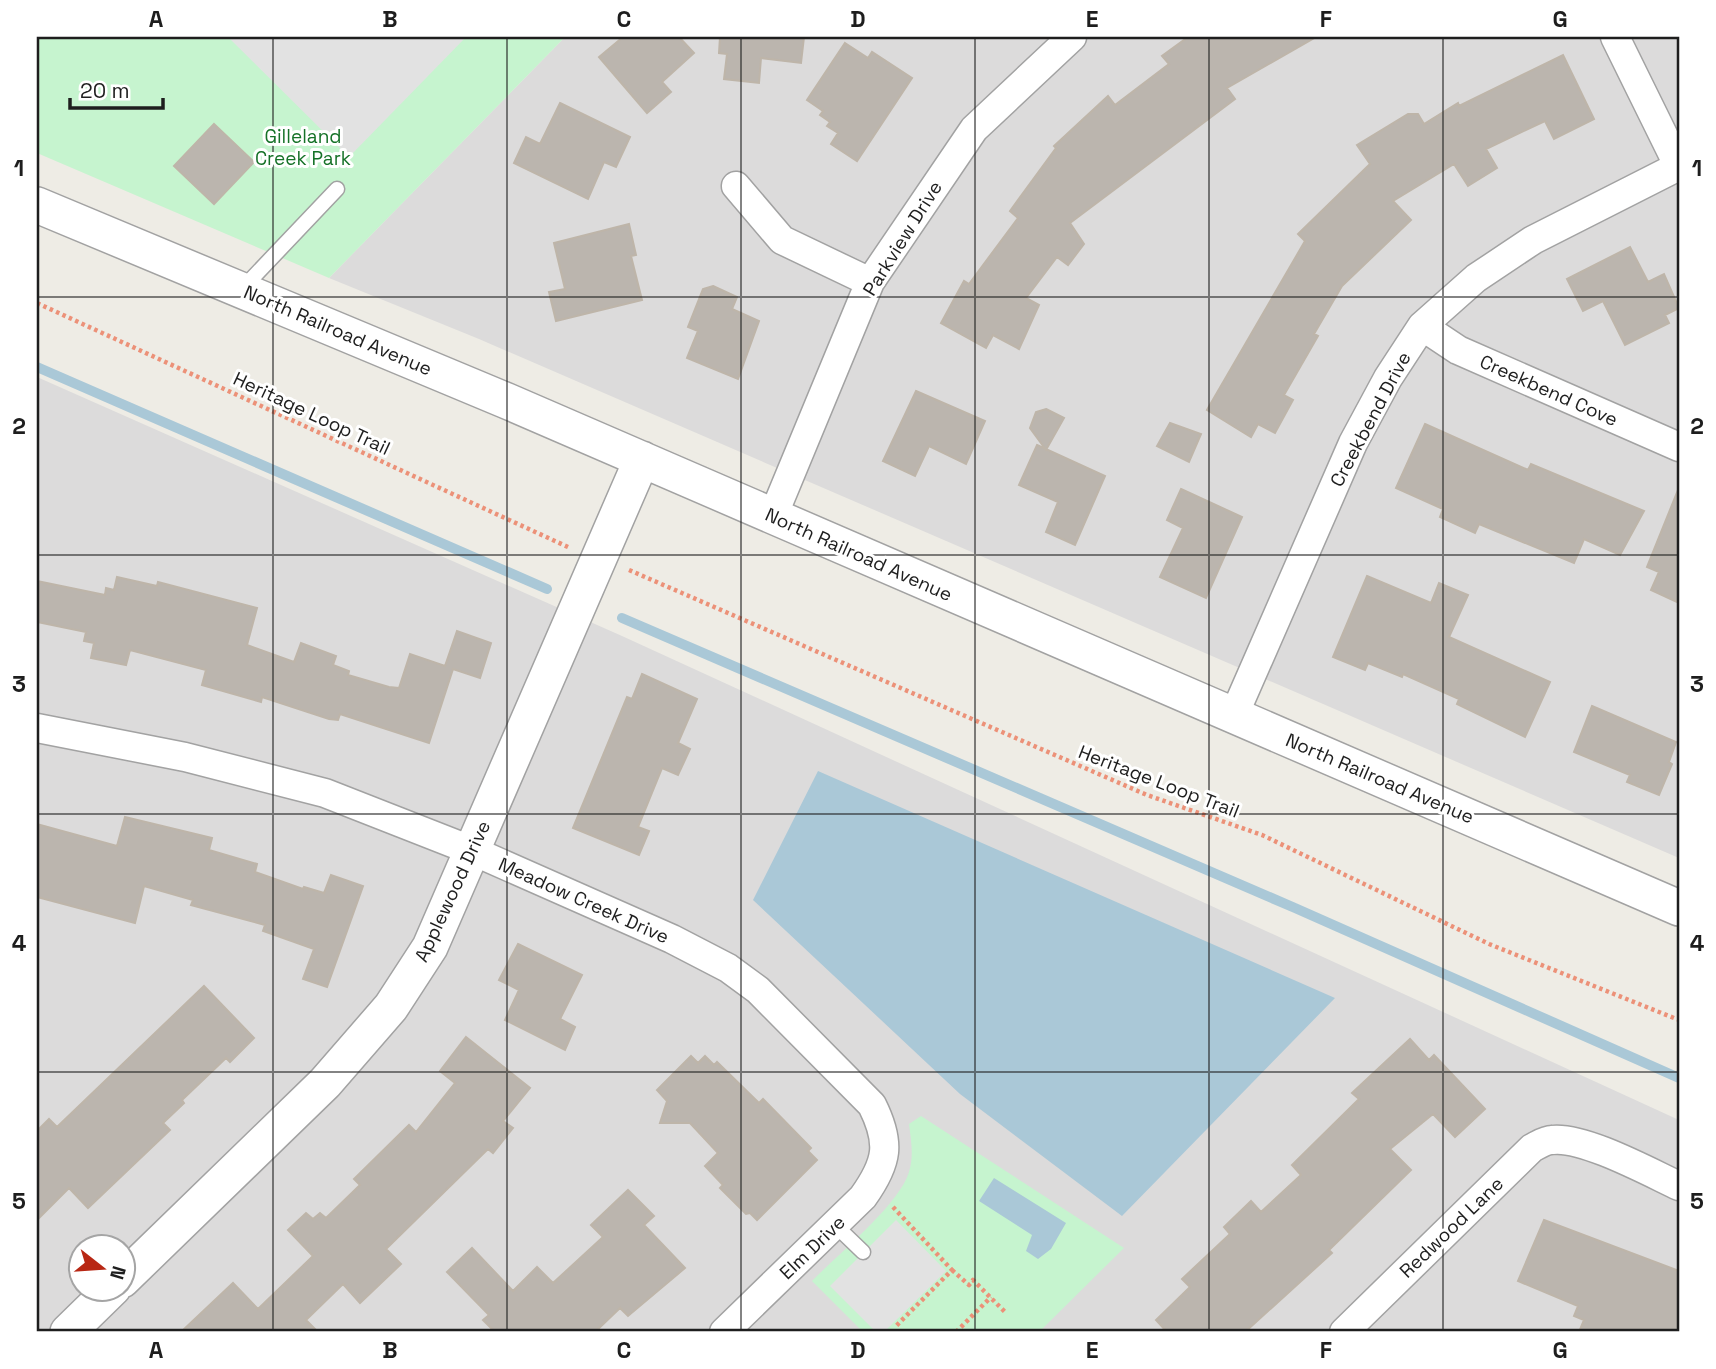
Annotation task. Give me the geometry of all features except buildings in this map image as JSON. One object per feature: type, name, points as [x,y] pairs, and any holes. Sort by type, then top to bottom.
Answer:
[{"type":"street","name":"Parkview Drive","points":[[773,516],[870,282],[974,129],[1072,37]]},
{"type":"street","points":[[1615,37],[1679,167]]},
{"type":"street","name":"Creekbend Drive","points":[[1234,715],[1353,443],[1388,378],[1422,326],[1476,278],[1533,240],[1679,167]]},
{"type":"street","points":[[736,186],[782,240],[870,282]]},
{"type":"street","name":"North Railroad Avenue","points":[[37,205],[642,459],[1679,908]]},
{"type":"street","name":"Creekbend Cove","points":[[1422,326],[1458,350],[1679,447]]},
{"type":"street","name":"Applewood Drive","points":[[136,1266],[325,1083],[391,1007],[430,947],[642,459]]},
{"type":"street","name":"Meadow Creek Drive","points":[[37,728],[185,757],[325,793],[473,851],[672,939],[728,968],[758,990],[872,1105],[883,1127],[886,1151]]},
{"type":"street","name":"Redwood Lane","points":[[1343,1332],[1532,1149],[1550,1139],[1567,1141],[1603,1152],[1679,1186]]},
{"type":"street","name":"Elm Drive","points":[[724,1332],[863,1197],[878,1175],[886,1151]]},
{"type":"street","points":[[68,1332],[99,1302]]},
{"type":"lane","points":[[241,290],[337,189]]},
{"type":"lane","points":[[835,1225],[863,1252]]},
{"type":"path","name":"Heritage Loop Trail","points":[[37,303],[575,550]]},
{"type":"path","name":"Heritage Loop Trail","points":[[629,570],[1147,795],[1262,835],[1489,944],[1679,1020]]},
{"type":"path","points":[[893,1207],[952,1270],[969,1285],[973,1280],[1006,1313]]},
{"type":"path","points":[[896,1326],[952,1270]]},
{"type":"path","points":[[957,1332],[990,1297]]},
{"type":"shaded area","points":[[228,37],[466,37],[349,157]]},
{"type":"shaded area","points":[[565,37],[1679,37],[1679,858],[479,339],[329,278]]},
{"type":"shaded area","points":[[37,377],[622,636],[1679,1120],[1679,1332],[37,1332]]},
{"type":"shaded area","points":[[896,1220],[946,1271],[884,1332],[876,1332],[830,1286]]},
{"type":"green space","name":"Gilleland Creek Park","points":[[37,37],[565,37],[329,278],[37,153]]},
{"type":"green space","points":[[921,1116],[1124,1248],[1039,1332],[863,1332],[812,1281],[881,1214],[903,1185],[911,1160],[909,1124]]},
{"type":"water","points":[[818,771],[1335,998],[1122,1216],[960,1094],[753,900]]},
{"type":"water","points":[[994,1178],[1066,1223],[1051,1249],[1038,1259],[1026,1251],[1032,1235],[979,1201]]},
{"type":"waterway","points":[[37,367],[547,589]]},
{"type":"waterway","points":[[622,618],[1295,908],[1679,1078]]}]
